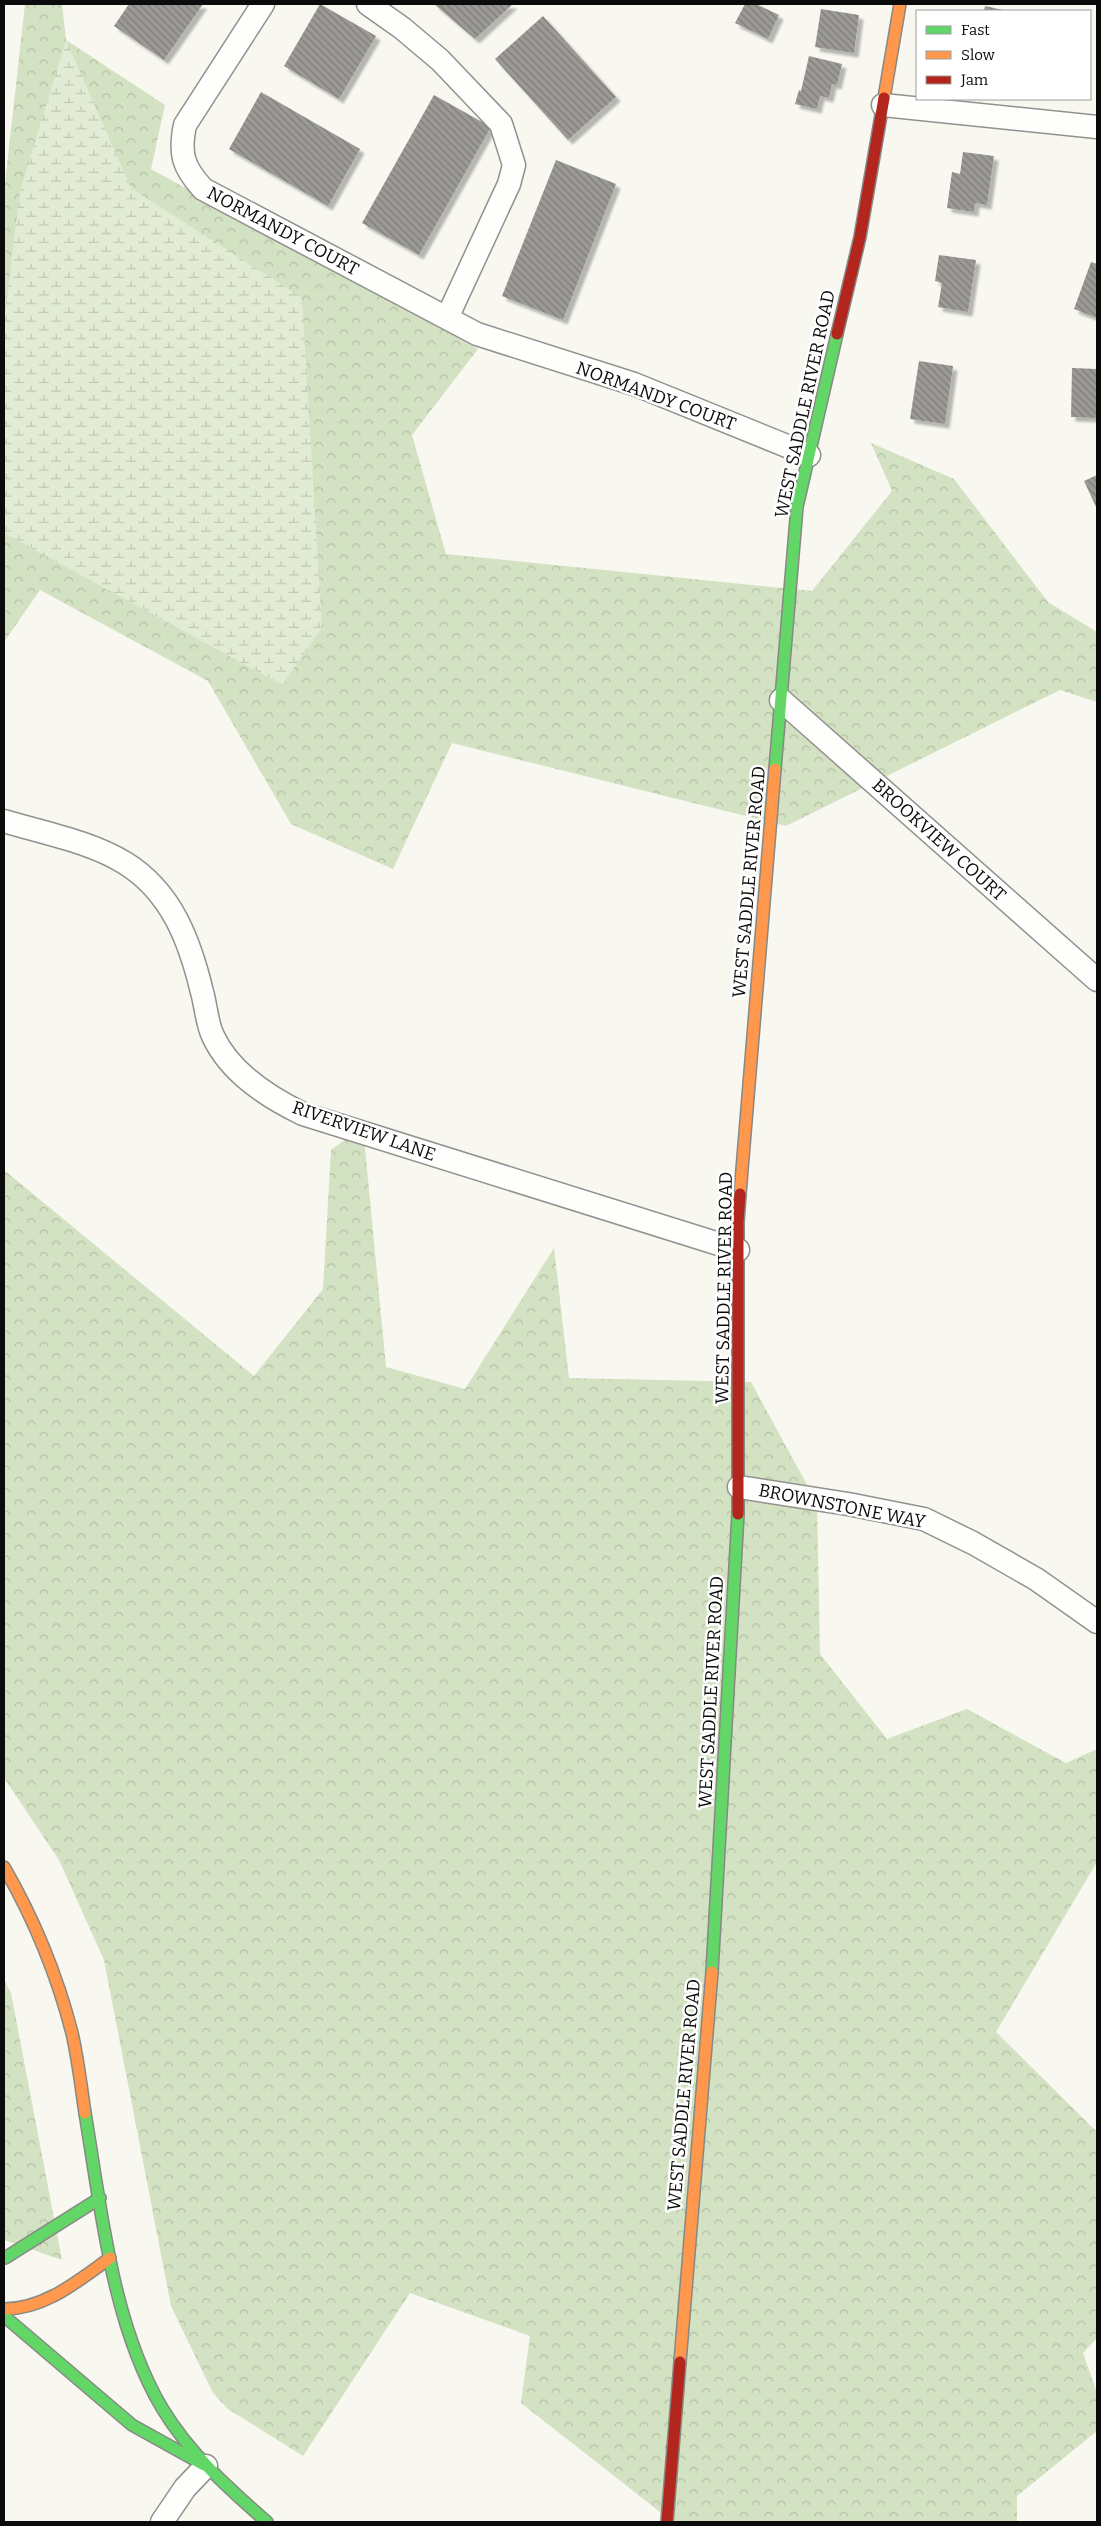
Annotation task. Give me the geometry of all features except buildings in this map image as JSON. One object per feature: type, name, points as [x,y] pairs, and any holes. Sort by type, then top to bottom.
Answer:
[{"type":"street","name":"NORMANDY COURT","points":[[263,4],[185,125],[181,144],[184,161],[190,176],[203,189],[477,334],[634,384],[809,455]]},
{"type":"street","points":[[368,4],[402,28],[440,60],[501,124],[514,164],[510,184],[447,318]]},
{"type":"street","name":"WEST SADDLE RIVER ROAD","points":[[667,2522],[709,2000],[724,1781],[739,1487],[739,1212],[797,507],[860,237],[900,4]]},
{"type":"street","points":[[883,105],[1097,127]]},
{"type":"street","name":"BROOKVIEW COURT","points":[[781,700],[1097,980]]},
{"type":"street","name":"RIVERVIEW LANE","points":[[4,821],[94,848],[125,863],[166,900],[179,922],[193,956],[213,1036],[232,1064],[250,1082],[275,1100],[303,1114],[738,1250]]},
{"type":"street","name":"BROWNSTONE WAY","points":[[739,1487],[848,1504],[924,1519],[973,1542],[1036,1579],[1097,1622]]},
{"type":"street","points":[[4,1867],[32,1919],[62,1997],[72,2035],[110,2258],[121,2312],[130,2338],[151,2387],[176,2429],[206,2466],[267,2522]]},
{"type":"street","points":[[4,2259],[100,2198]]},
{"type":"street","points":[[4,2309],[16,2310],[35,2306],[110,2258]]},
{"type":"street","points":[[4,2316],[132,2425],[206,2466]]},
{"type":"street","points":[[162,2522],[185,2488],[206,2466]]},
{"type":"green space","points":[[25,4],[62,4],[66,40],[165,105],[151,169],[478,349],[412,435],[446,554],[812,591],[892,491],[871,443],[954,479],[1048,602],[1097,632],[1097,702],[1060,690],[786,826],[452,743],[393,869],[291,824],[208,681],[40,590],[4,642],[4,192]]},
{"type":"green space","points":[[66,40],[131,188],[302,298],[322,628],[282,685],[4,533],[4,323],[20,191]]},
{"type":"green space","points":[[363,1127],[386,1367],[465,1389],[554,1248],[569,1378],[751,1382],[817,1503],[820,1654],[887,1739],[967,1709],[1066,1763],[1097,1749],[1097,1862],[996,2032],[1097,2132],[1097,2338],[1083,2353],[1097,2393],[1097,2431],[1017,2496],[1017,2522],[669,2522],[669,2519],[521,2403],[530,2336],[410,2293],[303,2456],[228,2409],[213,2393],[171,2306],[104,1960],[59,1860],[4,1778],[4,1170],[254,1376],[323,1289],[331,1150]]},
{"type":"green space","points":[[4,1980],[11,1993],[62,2260],[4,2240]]},
{"type":"traffic: fast","points":[[775,769],[797,507],[837,334]]},
{"type":"traffic: fast","points":[[712,1972],[738,1514]]},
{"type":"traffic: fast","points":[[85,2113],[111,2265],[131,2340],[145,2375],[162,2408],[184,2440],[224,2483],[267,2522]]},
{"type":"traffic: fast","points":[[5,2258],[100,2198]]},
{"type":"traffic: fast","points":[[4,2316],[132,2425],[204,2465]]},
{"type":"traffic: slow","points":[[884,98],[900,4]]},
{"type":"traffic: slow","points":[[740,1194],[775,769]]},
{"type":"traffic: slow","points":[[4,1867],[35,1927],[66,2011],[74,2043],[85,2113]]},
{"type":"traffic: slow","points":[[680,2362],[712,1972]]},
{"type":"traffic: slow","points":[[4,2309],[19,2308],[47,2299],[73,2284],[110,2258]]},
{"type":"traffic: jam","points":[[837,334],[860,237],[884,98]]},
{"type":"traffic: jam","points":[[738,1514],[738,1222],[740,1194]]},
{"type":"traffic: jam","points":[[667,2522],[680,2362]]}]
